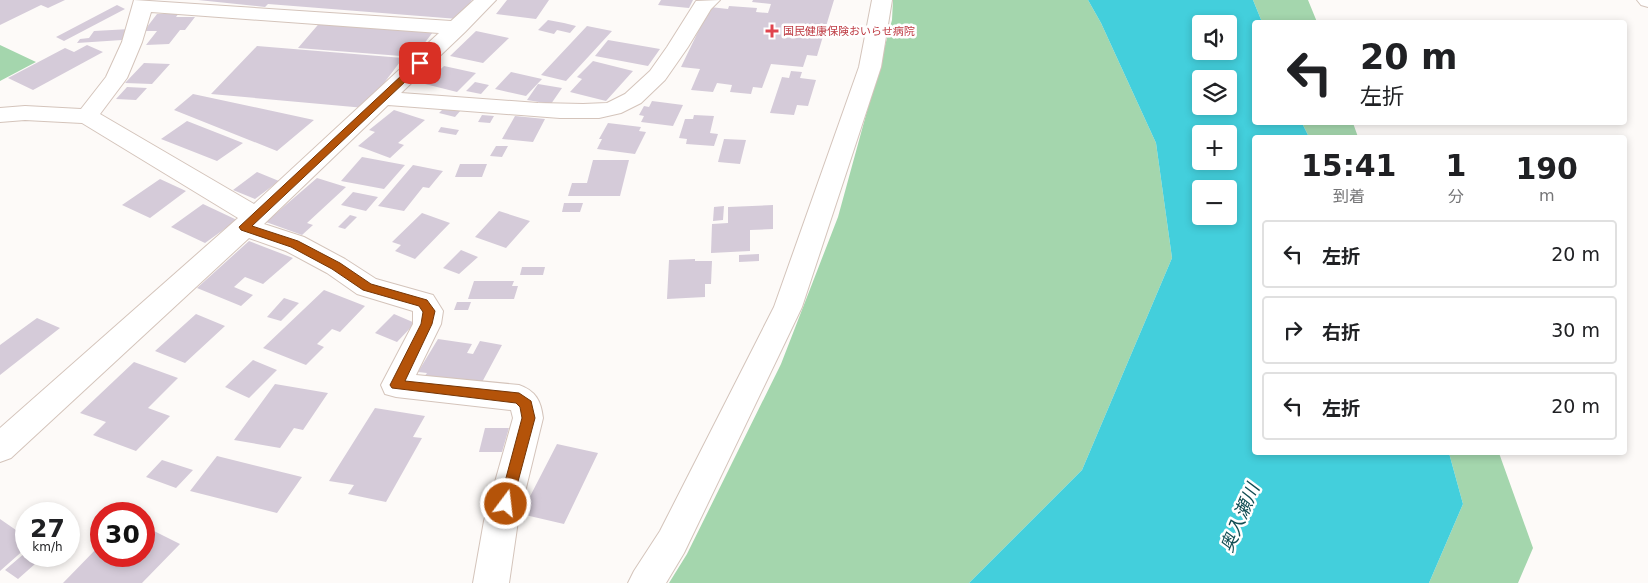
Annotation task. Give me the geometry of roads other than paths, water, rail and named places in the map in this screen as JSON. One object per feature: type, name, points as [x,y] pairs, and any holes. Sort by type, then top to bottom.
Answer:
[{"type":"street","points":[[0,448],[250,222],[486,0]]},
{"type":"street","points":[[383,98],[592,112],[620,107],[637,95],[666,67],[703,5],[710,0]]},
{"type":"street","points":[[646,583],[672,542],[788,307],[870,67],[882,0]]},
{"type":"street","points":[[87,116],[116,78],[132,42],[143,2],[458,28]]},
{"type":"street","points":[[0,115],[24,113],[87,116],[250,222],[336,266],[367,287],[423,303],[429,311],[427,324],[396,385],[519,398],[526,405],[528,418],[501,521],[491,583]]},
{"type":"water","name":"奥入瀬川","points":[[1088,0],[1253,0],[1261,20],[1252,20],[1252,125],[1303,125],[1308,135],[1252,135],[1252,455],[1450,455],[1463,504],[1429,583],[969,583],[1082,470],[1172,258],[1156,143],[1101,23]]},
{"type":"place","name":"国民健康保険おいらせ病院","points":[[772,31]]}]
